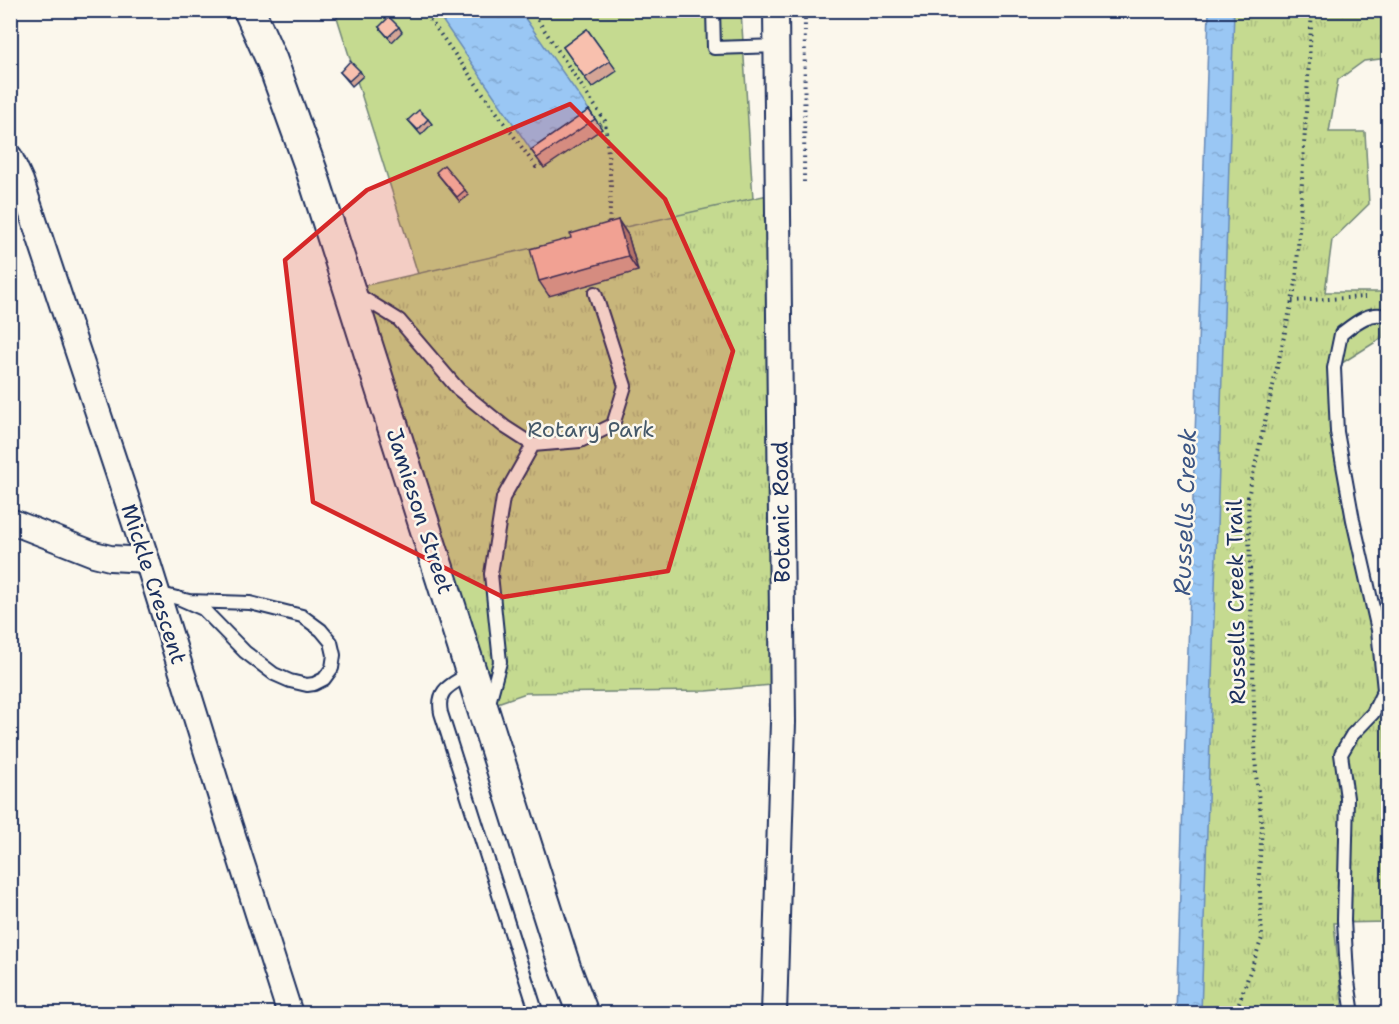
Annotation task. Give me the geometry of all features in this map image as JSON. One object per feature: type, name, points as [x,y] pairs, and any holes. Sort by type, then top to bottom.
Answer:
[{"type":"street","name":"Jamieson Street","points":[[249,10],[272,61],[311,169],[565,967],[584,1014]]},
{"type":"street","name":"Botanic Road","points":[[774,1014],[783,722],[776,10]]},
{"type":"street","name":"Mickle Crescent","points":[[10,157],[21,182],[147,560],[167,596],[291,1014]]},
{"type":"street","points":[[10,521],[94,555],[147,560]]},
{"type":"lane","points":[[713,10],[714,48],[776,46]]},
{"type":"lane","points":[[350,289],[399,320],[458,388],[505,427],[533,445],[580,441],[614,425],[625,386],[595,293]]},
{"type":"lane","points":[[1353,1014],[1347,975],[1344,920],[1347,798],[1341,754],[1352,735],[1373,713],[1383,690],[1378,630],[1353,520],[1337,432],[1334,368],[1341,334],[1362,318],[1385,315]]},
{"type":"lane","points":[[485,716],[500,662],[491,574],[503,498],[533,445]]},
{"type":"lane","points":[[167,596],[189,601],[250,603],[302,616],[321,630],[331,642],[334,655],[332,668],[324,679],[314,684],[307,685],[290,681],[274,674],[245,652],[203,609],[167,596]]},
{"type":"lane","points":[[471,672],[442,692],[441,713],[537,1014]]},
{"type":"path","points":[[423,10],[536,167],[550,158]]},
{"type":"path","points":[[531,10],[605,121],[611,185],[608,231]]},
{"type":"path","points":[[1312,11],[1389,14]]},
{"type":"path","name":"Russells Creek Trail","points":[[1235,1014],[1262,938],[1259,872],[1262,827],[1257,775],[1248,496],[1296,283],[1312,11]]},
{"type":"path","points":[[587,133],[605,121]]},
{"type":"path","points":[[1292,302],[1367,297],[1385,315]]},
{"type":"highlighted area","points":[[570,104],[665,199],[733,351],[668,571],[503,597],[313,502],[285,260],[367,190]]},
{"type":"green space","points":[[335,11],[741,11],[753,199],[418,274]]},
{"type":"green space","points":[[1219,11],[1388,11],[1388,58],[1364,61],[1338,80],[1329,132],[1365,132],[1369,204],[1332,240],[1325,292],[1387,292],[1382,314],[1382,338],[1334,368],[1353,520],[1384,690],[1385,759],[1388,760],[1388,922],[1334,923],[1343,1013],[1184,1013]]},
{"type":"green space","name":"Rotary Park","points":[[777,193],[783,684],[707,691],[526,693],[483,708],[349,289]]},
{"type":"water","points":[[436,11],[520,11],[596,120],[538,160]]},
{"type":"water","points":[[1209,11],[1234,11],[1201,1013],[1176,1014]]},
{"type":"building","points":[[389,17],[399,27],[388,37],[379,27]]},
{"type":"building","points":[[587,29],[610,61],[585,78],[563,47]]},
{"type":"building","points":[[350,61],[360,71],[349,81],[340,72]]},
{"type":"building","points":[[419,110],[428,119],[418,130],[408,120]]},
{"type":"building","points":[[589,110],[595,119],[537,158],[531,150]]},
{"type":"building","points":[[444,165],[465,190],[457,197],[436,172]]},
{"type":"building","points":[[618,220],[628,256],[539,281],[530,249],[571,238],[570,234]]},
{"type":"water label","name":"Russells Creek","points":[[1185,512]]}]
